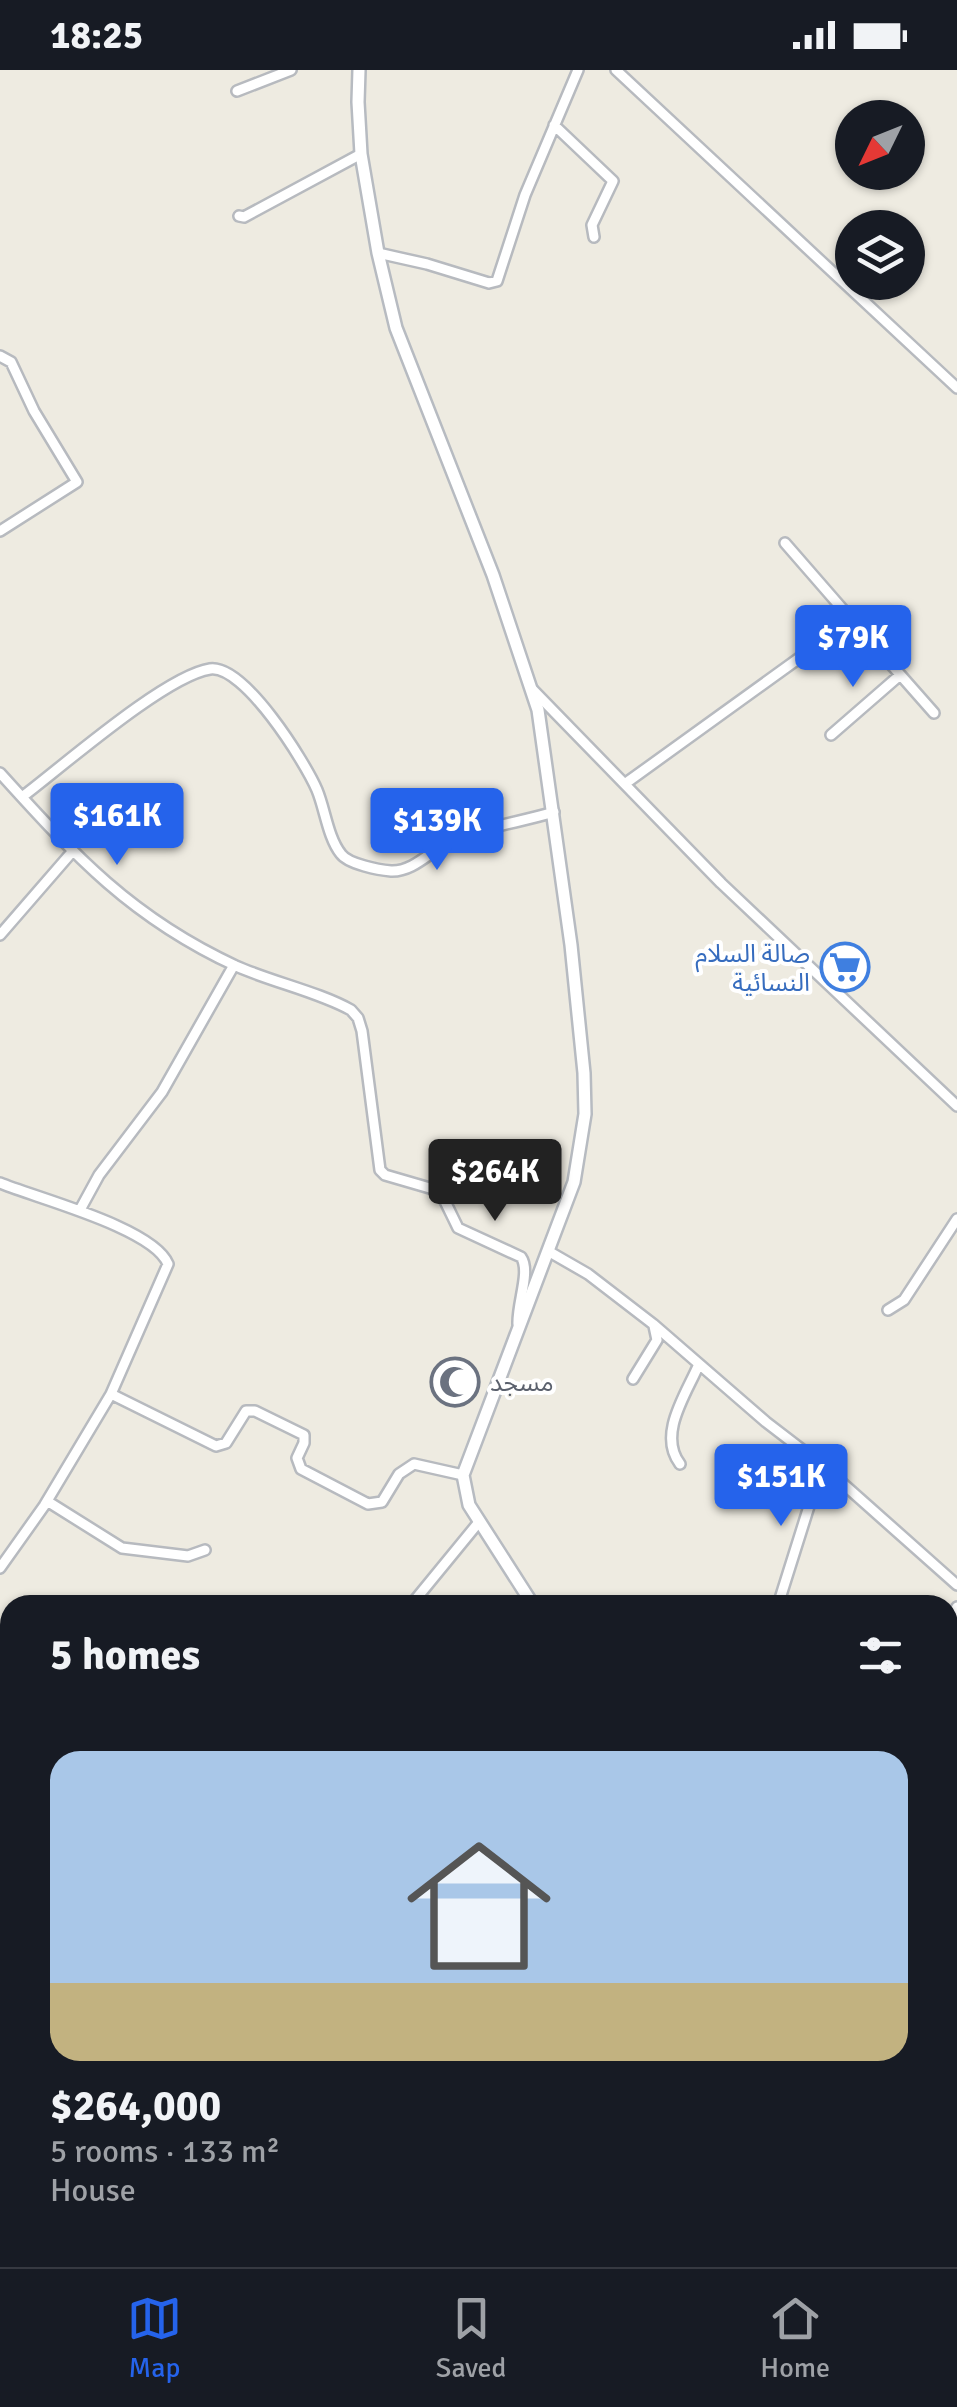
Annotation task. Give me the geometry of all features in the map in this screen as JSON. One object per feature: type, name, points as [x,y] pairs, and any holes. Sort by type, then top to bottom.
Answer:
[{"type":"main road","points":[[360,70],[362,154],[378,253],[396,328],[493,575],[533,690],[571,945],[586,1114],[578,1167],[464,1475],[466,1498],[478,1522],[526,1595]]},
{"type":"street","points":[[236,90],[291,70]]},
{"type":"street","points":[[378,253],[494,282],[578,70]]},
{"type":"street","points":[[616,70],[957,388]]},
{"type":"street","points":[[554,125],[613,181],[592,225],[594,237]]},
{"type":"street","points":[[239,216],[244,217],[362,154]]},
{"type":"street","points":[[0,356],[10,362],[77,482],[0,531]]},
{"type":"street","points":[[784,543],[934,712]]},
{"type":"street","points":[[626,783],[852,620]]},
{"type":"street","points":[[22,797],[164,691],[208,669],[220,669],[233,675],[283,732],[312,780],[338,849],[346,858],[384,870],[406,869],[451,841],[554,812]]},
{"type":"street","points":[[831,735],[900,675]]},
{"type":"street","points":[[533,690],[772,932],[957,1106]]},
{"type":"street","points":[[0,773],[72,852],[143,913],[234,965],[342,1005],[358,1018],[380,1170],[393,1178],[434,1187],[444,1197],[458,1228],[521,1257],[527,1270],[518,1301],[518,1327]]},
{"type":"street","points":[[0,935],[72,852]]},
{"type":"street","points":[[81,1208],[99,1174],[162,1092],[234,965]]},
{"type":"street","points":[[0,1183],[81,1208],[160,1252],[168,1264],[111,1394],[47,1501],[0,1568]]},
{"type":"street","points":[[888,1310],[904,1300],[957,1219]]},
{"type":"street","points":[[548,1251],[588,1274],[653,1324],[822,1465],[957,1585]]},
{"type":"street","points":[[633,1379],[658,1340],[653,1324]]},
{"type":"street","points":[[680,1464],[672,1449],[674,1420],[699,1364]]},
{"type":"street","points":[[111,1394],[216,1446],[226,1443],[246,1411],[255,1411],[304,1435],[297,1458],[302,1469],[368,1504],[382,1502],[399,1474],[414,1464],[464,1475]]},
{"type":"street","points":[[781,1595],[822,1465]]},
{"type":"street","points":[[47,1501],[122,1548],[188,1556],[205,1550]]},
{"type":"street","points":[[419,1595],[478,1522]]},
{"type":"place","name":"صالة السلام النسائية","points":[[845,967]]},
{"type":"place","name":"مسجد","points":[[455,1382]]}]
